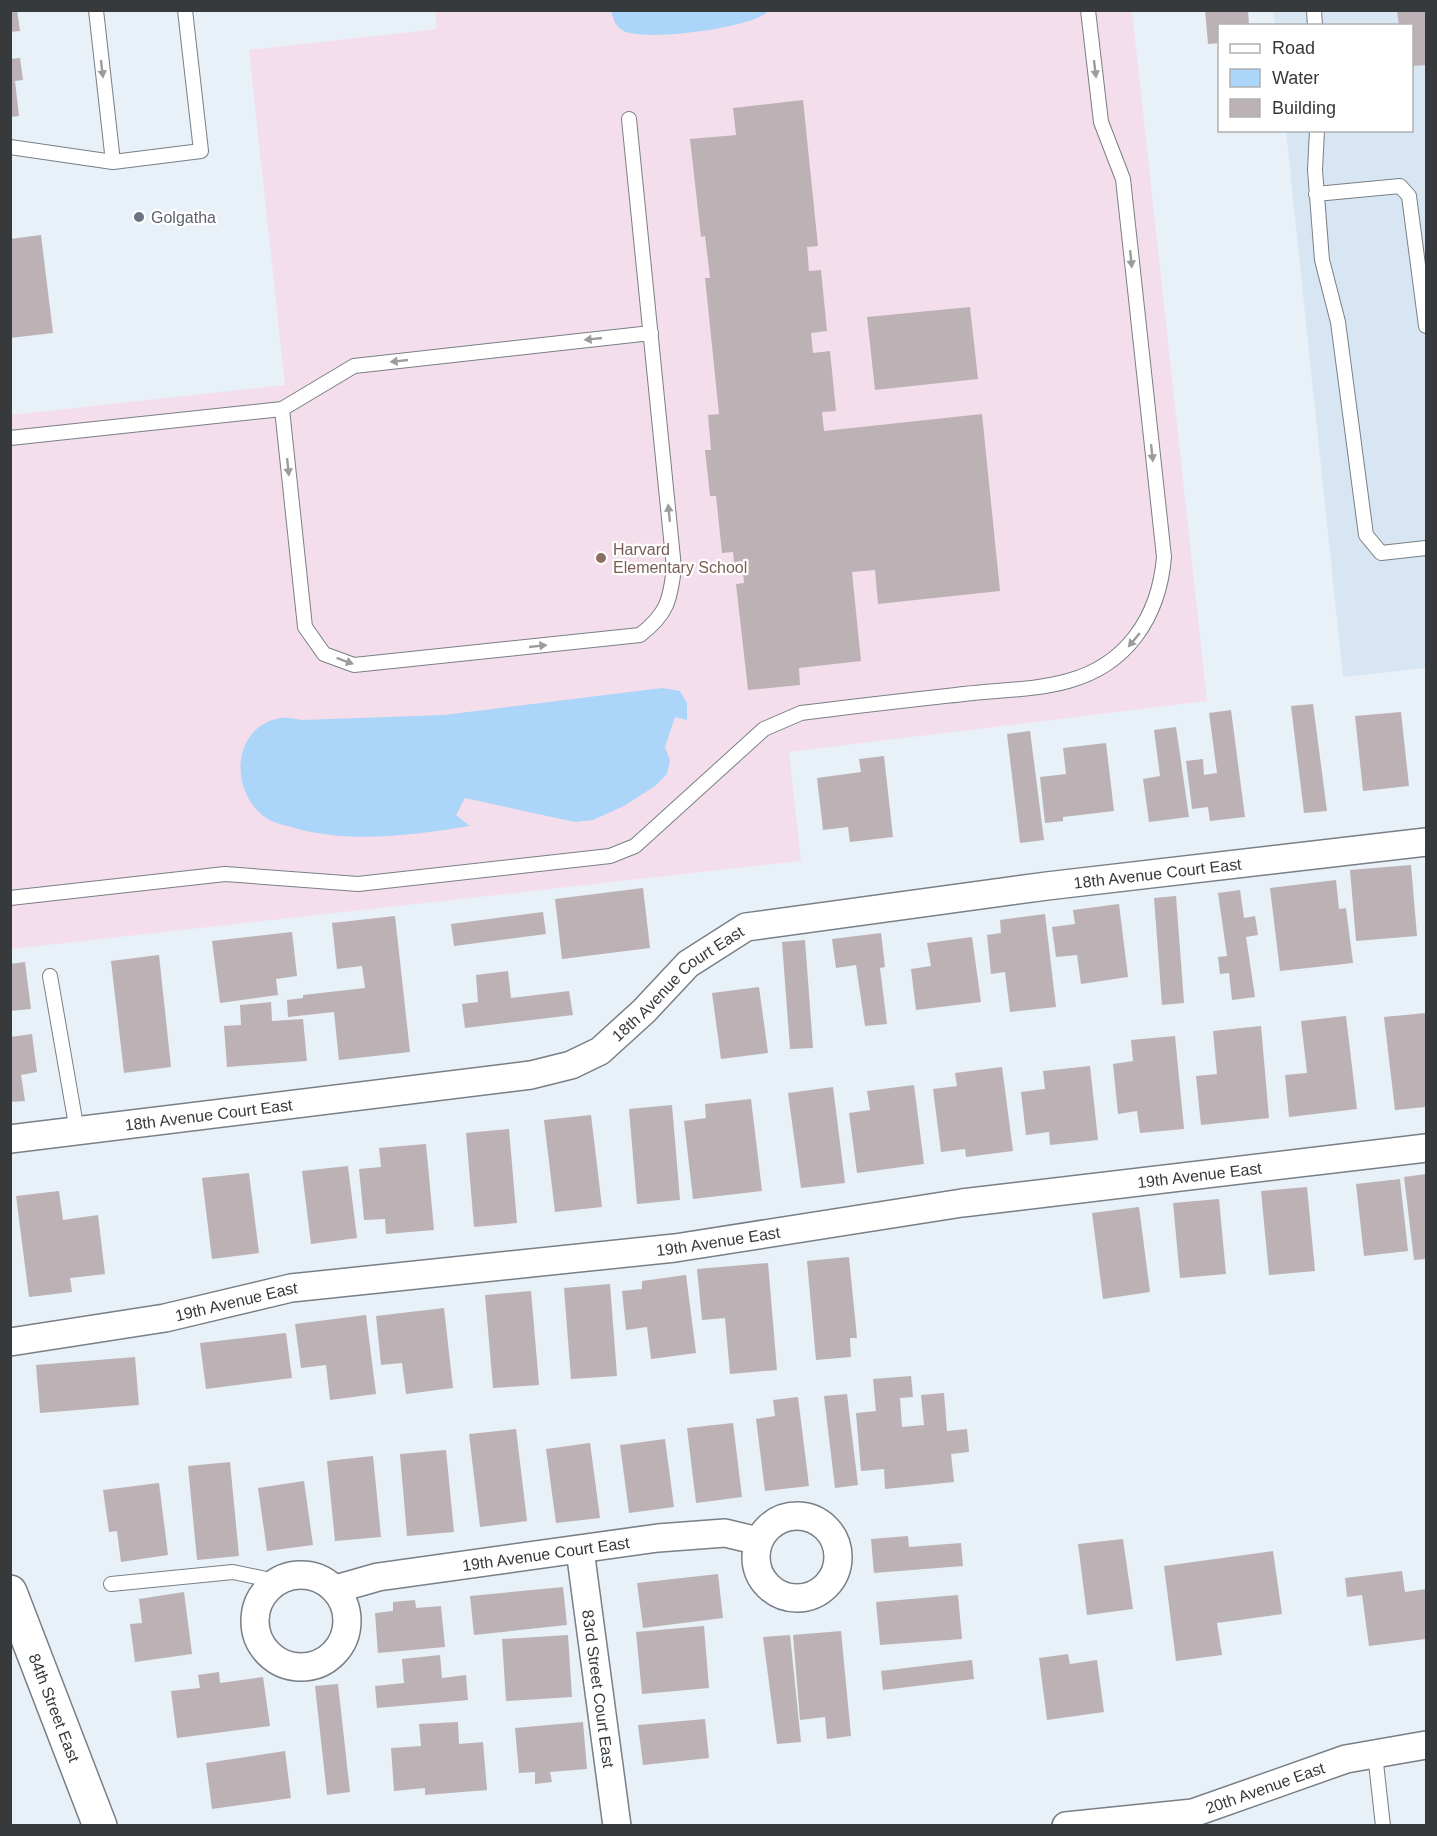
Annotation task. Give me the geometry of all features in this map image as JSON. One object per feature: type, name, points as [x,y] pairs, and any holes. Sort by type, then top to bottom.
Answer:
[{"type":"street","name":"18th Avenue Court East","points":[[10,1139],[531,1075],[571,1065],[600,1051],[618,1037],[688,964],[746,927],[1047,886],[1426,842]]},
{"type":"street","name":"19th Avenue East","points":[[10,1342],[165,1318],[291,1288],[675,1248],[962,1203],[1426,1148]]},
{"type":"street","name":"19th Avenue Court East","points":[[336,1589],[378,1577],[658,1538],[725,1533],[758,1541]]},
{"type":"street","name":"83rd Street Court East","points":[[580,1550],[617,1826]]},
{"type":"street","points":[[307,1574],[323,1579],[336,1589],[344,1603],[348,1619],[342,1642],[326,1660],[311,1666],[295,1667],[280,1662],[267,1652],[256,1630],[257,1606],[264,1592],[276,1581],[291,1575],[307,1574]]},
{"type":"street","name":"84th Street East","points":[[10,1592],[100,1826]]},
{"type":"street","name":"20th Avenue East","points":[[1066,1826],[1193,1813],[1346,1759],[1426,1746]]},
{"type":"lane","points":[[96,10],[113,162]]},
{"type":"lane","points":[[10,147],[113,162],[201,151],[184,10]]},
{"type":"lane","points":[[10,898],[225,874],[358,884],[610,856],[635,846],[764,729],[801,712],[1066,682],[1107,664],[1125,651],[1142,631],[1154,608],[1162,583],[1164,557],[1123,179],[1101,122],[1088,10]]},
{"type":"lane","points":[[282,409],[305,627],[324,654],[354,665],[640,635],[658,621],[670,599],[674,568],[629,118]]},
{"type":"lane","points":[[1317,132],[1315,170],[1322,260],[1338,322],[1366,535],[1381,554],[1426,548]]},
{"type":"lane","points":[[1316,194],[1400,186],[1409,196],[1426,326]]},
{"type":"lane","points":[[10,438],[282,409],[354,366],[651,333]]},
{"type":"lane","points":[[50,976],[77,1131]]},
{"type":"lane","points":[[111,1584],[233,1572],[276,1581]]},
{"type":"lane","points":[[1375,1754],[1383,1826]]},
{"type":"shaded area","name":"Harvard Elementary School","points":[[435,10],[1132,11],[1207,701],[789,752],[801,861],[11,949],[10,415],[285,385],[249,50],[437,29]]},
{"type":"shaded area","points":[[1273,11],[1426,11],[1426,668],[1343,677],[1286,132],[1413,132],[1413,24],[1275,24]]},
{"type":"water","points":[[611,10],[768,11],[743,23],[721,28],[651,35],[633,34],[622,30],[616,24]]},
{"type":"water","points":[[662,688],[680,691],[687,703],[687,720],[675,717],[665,747],[670,760],[667,774],[655,786],[624,806],[593,820],[575,822],[465,798],[456,815],[470,826],[405,835],[338,836],[294,828],[268,819],[247,795],[242,780],[241,764],[244,748],[251,735],[263,724],[280,718],[302,720],[444,715]]},
{"type":"building","points":[[10,10],[17,10],[20,31],[10,32]]},
{"type":"building","points":[[1205,10],[1248,10],[1249,24],[1218,24],[1218,43],[1208,44]]},
{"type":"building","points":[[1397,10],[1426,10],[1426,65],[1413,66],[1413,24],[1399,24]]},
{"type":"building","points":[[20,58],[23,80],[15,81],[19,116],[10,117],[10,59]]},
{"type":"building","points":[[803,100],[818,246],[807,247],[809,271],[821,270],[827,331],[811,333],[813,353],[830,351],[836,411],[822,412],[824,431],[982,414],[1000,591],[878,604],[875,570],[852,572],[861,661],[799,668],[800,685],[748,690],[736,584],[744,583],[742,561],[734,562],[733,552],[722,553],[716,496],[710,496],[705,450],[711,450],[708,415],[719,414],[705,278],[710,278],[705,236],[701,237],[690,139],[736,135],[733,108]]},
{"type":"building","points":[[41,235],[53,333],[10,338],[10,239]]},
{"type":"building","points":[[970,307],[978,379],[875,390],[867,317]]},
{"type":"building","points":[[1313,704],[1327,811],[1304,813],[1291,706]]},
{"type":"building","points":[[1231,710],[1245,817],[1210,821],[1208,807],[1192,809],[1186,761],[1203,759],[1204,775],[1217,773],[1209,713]]},
{"type":"building","points":[[1401,712],[1409,786],[1363,791],[1355,716]]},
{"type":"building","points":[[1176,727],[1189,817],[1149,822],[1143,779],[1160,776],[1154,730]]},
{"type":"building","points":[[1030,731],[1044,840],[1020,843],[1007,734]]},
{"type":"building","points":[[1106,743],[1114,811],[1063,817],[1063,821],[1045,823],[1040,777],[1066,774],[1063,748]]},
{"type":"building","points":[[884,756],[893,837],[850,842],[848,827],[823,830],[817,778],[861,772],[859,759]]},
{"type":"building","points":[[1411,865],[1417,936],[1356,941],[1350,870]]},
{"type":"building","points":[[1336,880],[1339,909],[1346,908],[1353,963],[1280,971],[1270,888]]},
{"type":"building","points":[[643,888],[650,948],[562,959],[555,899]]},
{"type":"building","points":[[1240,890],[1244,918],[1255,916],[1258,935],[1246,937],[1255,997],[1232,1000],[1229,973],[1220,974],[1218,957],[1227,956],[1218,893]]},
{"type":"building","points":[[1176,896],[1184,1003],[1162,1005],[1154,898]]},
{"type":"building","points":[[1119,904],[1128,977],[1081,984],[1077,955],[1056,957],[1052,927],[1075,924],[1073,910]]},
{"type":"building","points":[[543,912],[546,934],[454,946],[451,924]]},
{"type":"building","points":[[1045,914],[1056,1007],[1010,1012],[1005,972],[991,974],[987,935],[1001,933],[1000,920]]},
{"type":"building","points":[[395,916],[410,1052],[339,1060],[334,1012],[288,1017],[287,1000],[303,998],[303,995],[365,988],[362,966],[337,969],[332,923]]},
{"type":"building","points":[[292,932],[297,976],[276,979],[278,995],[220,1003],[212,941]]},
{"type":"building","points":[[881,933],[885,967],[880,968],[887,1024],[865,1026],[856,965],[836,968],[832,939]]},
{"type":"building","points":[[972,937],[981,1002],[916,1010],[911,969],[931,966],[927,943]]},
{"type":"building","points":[[805,940],[813,1048],[790,1049],[782,942]]},
{"type":"building","points":[[159,955],[171,1067],[124,1073],[111,961]]},
{"type":"building","points":[[25,962],[31,1009],[10,1011],[10,964]]},
{"type":"building","points":[[508,971],[511,998],[569,991],[573,1015],[465,1028],[462,1004],[478,1002],[476,975]]},
{"type":"building","points":[[759,987],[768,1053],[721,1059],[712,993]]},
{"type":"building","points":[[271,1002],[272,1021],[303,1019],[307,1061],[227,1067],[224,1026],[241,1025],[240,1005]]},
{"type":"building","points":[[1426,1013],[1426,1107],[1395,1110],[1384,1017]]},
{"type":"building","points":[[1346,1016],[1357,1109],[1289,1117],[1285,1075],[1307,1073],[1301,1021]]},
{"type":"building","points":[[1261,1026],[1269,1118],[1201,1125],[1196,1076],[1217,1074],[1213,1031]]},
{"type":"building","points":[[32,1034],[37,1072],[21,1075],[25,1101],[10,1102],[10,1037]]},
{"type":"building","points":[[1175,1036],[1184,1129],[1140,1133],[1137,1111],[1118,1114],[1113,1064],[1133,1061],[1131,1040]]},
{"type":"building","points":[[1090,1066],[1098,1140],[1050,1145],[1049,1132],[1026,1135],[1021,1092],[1045,1089],[1043,1071]]},
{"type":"building","points":[[1002,1067],[1013,1151],[966,1157],[965,1149],[941,1152],[933,1089],[957,1086],[955,1073]]},
{"type":"building","points":[[914,1085],[924,1164],[857,1173],[849,1113],[870,1110],[867,1091]]},
{"type":"building","points":[[833,1087],[845,1183],[801,1188],[788,1093]]},
{"type":"building","points":[[751,1099],[762,1191],[693,1199],[684,1121],[706,1118],[705,1104]]},
{"type":"building","points":[[672,1105],[680,1200],[637,1204],[629,1109]]},
{"type":"building","points":[[591,1115],[602,1207],[555,1212],[544,1120]]},
{"type":"building","points":[[509,1129],[517,1223],[474,1227],[466,1133]]},
{"type":"building","points":[[426,1144],[434,1230],[386,1234],[385,1219],[364,1220],[359,1169],[381,1167],[379,1148]]},
{"type":"building","points":[[348,1166],[357,1238],[311,1244],[302,1171]]},
{"type":"building","points":[[249,1173],[259,1253],[212,1259],[202,1178]]},
{"type":"building","points":[[1426,1174],[1426,1259],[1414,1260],[1404,1177]]},
{"type":"building","points":[[1400,1179],[1408,1251],[1364,1256],[1356,1184]]},
{"type":"building","points":[[1307,1187],[1315,1271],[1269,1275],[1261,1191]]},
{"type":"building","points":[[59,1191],[63,1220],[98,1215],[105,1274],[70,1278],[72,1292],[29,1297],[16,1196]]},
{"type":"building","points":[[1219,1199],[1226,1274],[1180,1278],[1173,1203]]},
{"type":"building","points":[[1139,1207],[1150,1292],[1103,1299],[1092,1213]]},
{"type":"building","points":[[849,1257],[857,1338],[850,1338],[851,1357],[816,1360],[807,1261]]},
{"type":"building","points":[[768,1263],[777,1370],[730,1374],[725,1318],[702,1320],[697,1269]]},
{"type":"building","points":[[686,1275],[696,1353],[651,1359],[647,1327],[626,1330],[622,1291],[642,1289],[642,1281]]},
{"type":"building","points":[[610,1284],[617,1376],[571,1379],[564,1288]]},
{"type":"building","points":[[531,1291],[539,1385],[493,1388],[485,1295]]},
{"type":"building","points":[[444,1308],[453,1388],[406,1394],[402,1363],[381,1365],[376,1316]]},
{"type":"building","points":[[366,1315],[376,1394],[330,1400],[326,1365],[301,1368],[295,1324]]},
{"type":"building","points":[[286,1333],[292,1378],[206,1389],[200,1343]]},
{"type":"building","points":[[135,1357],[139,1405],[40,1413],[36,1365]]},
{"type":"building","points":[[911,1376],[913,1397],[900,1398],[902,1427],[924,1425],[921,1395],[944,1393],[947,1431],[967,1429],[969,1452],[951,1454],[954,1482],[885,1489],[884,1469],[861,1471],[856,1413],[876,1411],[873,1379]]},
{"type":"building","points":[[847,1394],[858,1485],[835,1488],[824,1396]]},
{"type":"building","points":[[798,1397],[809,1486],[765,1491],[756,1419],[775,1416],[773,1400]]},
{"type":"building","points":[[733,1423],[742,1497],[696,1503],[687,1428]]},
{"type":"building","points":[[516,1429],[527,1521],[480,1527],[469,1434]]},
{"type":"building","points":[[665,1439],[674,1507],[629,1513],[620,1445]]},
{"type":"building","points":[[590,1443],[600,1518],[556,1523],[546,1449]]},
{"type":"building","points":[[446,1450],[454,1532],[407,1536],[400,1454]]},
{"type":"building","points":[[373,1456],[381,1537],[335,1541],[327,1461]]},
{"type":"building","points":[[230,1462],[239,1556],[197,1560],[188,1466]]},
{"type":"building","points":[[304,1481],[313,1545],[267,1551],[258,1488]]},
{"type":"building","points":[[159,1483],[168,1555],[121,1562],[117,1531],[109,1532],[103,1490]]},
{"type":"building","points":[[908,1536],[909,1547],[961,1543],[963,1566],[874,1573],[871,1539]]},
{"type":"building","points":[[1123,1539],[1133,1609],[1087,1615],[1078,1544]]},
{"type":"building","points":[[1273,1551],[1282,1614],[1217,1623],[1222,1655],[1176,1661],[1164,1566]]},
{"type":"building","points":[[1402,1571],[1405,1592],[1426,1589],[1426,1639],[1369,1646],[1362,1595],[1347,1597],[1345,1578]]},
{"type":"building","points":[[718,1574],[723,1618],[643,1628],[637,1583]]},
{"type":"building","points":[[563,1587],[567,1625],[474,1635],[470,1596]]},
{"type":"building","points":[[184,1592],[192,1654],[135,1662],[130,1624],[142,1623],[139,1599]]},
{"type":"building","points":[[958,1595],[962,1639],[880,1645],[876,1602]]},
{"type":"building","points":[[415,1600],[416,1608],[441,1606],[445,1647],[378,1653],[375,1613],[393,1611],[393,1602]]},
{"type":"building","points":[[704,1626],[709,1688],[642,1694],[636,1632]]},
{"type":"building","points":[[841,1631],[851,1736],[827,1739],[825,1717],[800,1720],[793,1635]]},
{"type":"building","points":[[568,1635],[572,1697],[506,1701],[502,1639]]},
{"type":"building","points":[[790,1635],[801,1742],[777,1744],[763,1637]]},
{"type":"building","points":[[1068,1654],[1070,1664],[1097,1660],[1104,1712],[1047,1720],[1039,1658]]},
{"type":"building","points":[[440,1655],[442,1678],[466,1675],[468,1700],[377,1708],[375,1686],[404,1683],[402,1659]]},
{"type":"building","points":[[972,1660],[974,1679],[883,1690],[881,1671]]},
{"type":"building","points":[[219,1672],[220,1683],[263,1677],[270,1726],[177,1738],[171,1691],[200,1688],[198,1675]]},
{"type":"building","points":[[338,1684],[350,1792],[327,1795],[315,1686]]},
{"type":"building","points":[[705,1719],[709,1758],[643,1765],[638,1725]]},
{"type":"building","points":[[458,1722],[459,1744],[483,1742],[487,1790],[425,1795],[425,1788],[394,1791],[391,1748],[421,1746],[419,1724]]},
{"type":"building","points":[[583,1722],[587,1769],[550,1772],[552,1782],[535,1784],[535,1772],[519,1773],[515,1728]]},
{"type":"building","points":[[285,1751],[291,1798],[212,1809],[206,1763]]},
{"type":"place","name":"Golgatha","points":[[139,217]]},
{"type":"place","name":"Harvard Elementary School","points":[[601,558]]}]
